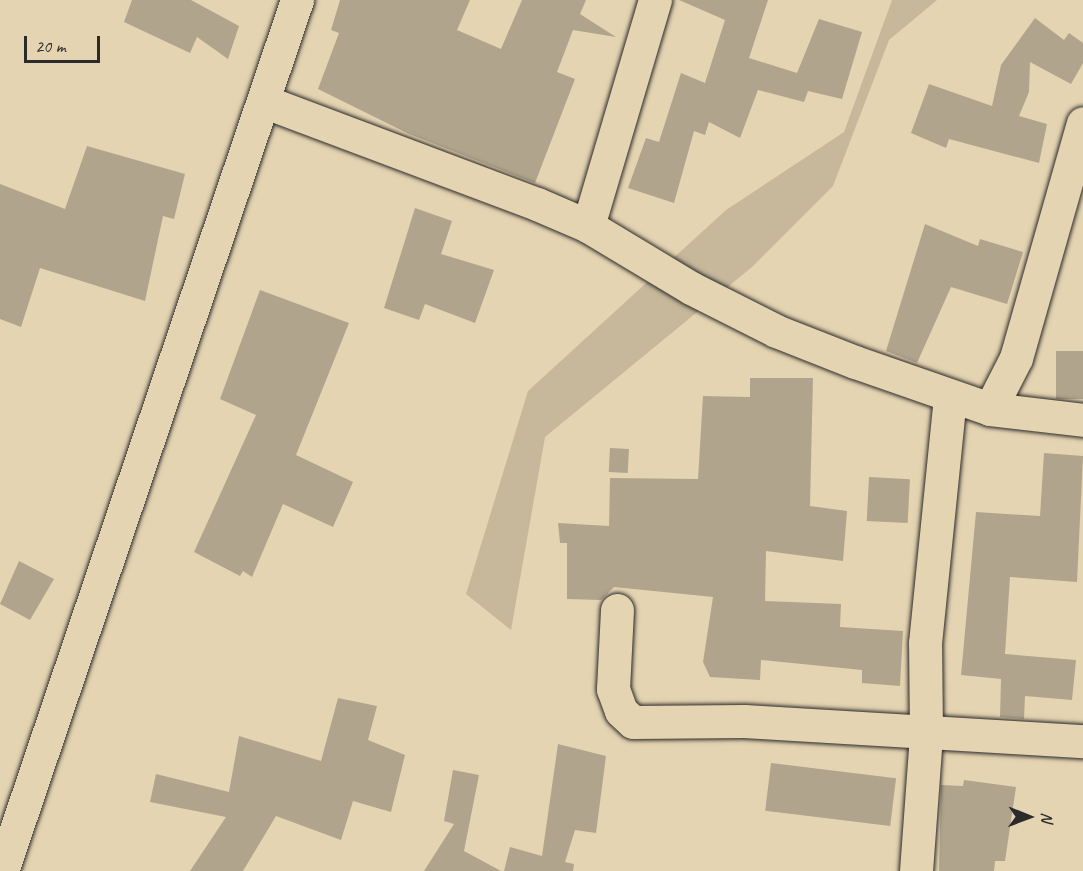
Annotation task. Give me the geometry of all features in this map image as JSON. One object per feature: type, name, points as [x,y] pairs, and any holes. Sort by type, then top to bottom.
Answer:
[{"type":"street","points":[[2,871],[297,0]]},
{"type":"street","points":[[588,226],[655,0]]},
{"type":"street","points":[[263,101],[588,226],[691,288],[776,331],[950,398],[990,409],[1083,420]]},
{"type":"street","points":[[990,409],[1016,358],[1083,123]]},
{"type":"street","points":[[916,871],[926,734],[926,642],[950,398]]},
{"type":"street","points":[[617,610],[614,689],[621,711],[633,722],[744,721],[926,734],[1083,741]]},
{"type":"shaded area","points":[[892,0],[937,0],[889,40],[833,186],[752,267],[545,437],[511,630],[466,594],[528,391],[726,210],[844,132]]},
{"type":"building","points":[[132,0],[191,0],[239,26],[228,59],[197,37],[190,53],[124,22]]},
{"type":"building","points":[[340,0],[470,0],[457,30],[501,49],[522,0],[586,0],[580,14],[616,37],[573,30],[557,72],[575,79],[535,183],[409,134],[318,89],[339,33],[331,30]]},
{"type":"building","points":[[679,0],[768,0],[749,58],[797,73],[819,19],[862,32],[842,99],[808,91],[804,102],[758,90],[740,138],[709,122],[705,135],[694,131],[674,203],[628,188],[646,138],[659,142],[681,73],[705,83],[725,20]]},
{"type":"building","points":[[1035,18],[1064,40],[1069,33],[1083,43],[1083,63],[1071,84],[1030,62],[1029,92],[1019,116],[1047,124],[1039,163],[949,139],[946,148],[911,133],[929,84],[992,106],[1001,65]]},
{"type":"building","points":[[87,146],[185,174],[174,219],[163,216],[145,301],[40,268],[21,327],[0,319],[0,184],[65,209]]},
{"type":"building","points":[[415,208],[452,221],[441,254],[494,270],[475,323],[425,304],[419,320],[384,308]]},
{"type":"building","points":[[925,224],[978,246],[980,239],[1023,252],[1007,304],[951,287],[917,363],[886,351]]},
{"type":"building","points":[[260,290],[349,323],[296,455],[353,482],[333,527],[283,504],[252,577],[243,571],[240,576],[194,552],[256,415],[220,399]]},
{"type":"building","points":[[1056,351],[1083,351],[1083,399],[1056,399]]},
{"type":"building","points":[[750,378],[813,378],[810,506],[847,511],[843,561],[766,551],[765,601],[841,604],[840,627],[903,631],[900,686],[862,683],[862,670],[761,660],[760,680],[710,677],[703,662],[713,597],[614,587],[601,600],[567,599],[567,543],[560,543],[558,523],[609,526],[610,478],[698,479],[703,396],[750,397]]},
{"type":"building","points":[[610,448],[629,449],[628,473],[609,472]]},
{"type":"building","points":[[1044,453],[1083,456],[1077,582],[1010,577],[1005,654],[1076,660],[1072,700],[1025,696],[1024,719],[1000,717],[1001,679],[961,675],[976,512],[1040,516]]},
{"type":"building","points":[[869,477],[910,479],[908,523],[867,521]]},
{"type":"building","points":[[19,561],[54,579],[30,620],[0,604]]},
{"type":"building","points":[[338,698],[377,706],[368,740],[405,755],[391,812],[353,801],[341,840],[276,816],[243,871],[190,871],[226,817],[150,802],[156,774],[229,792],[239,736],[321,761]]},
{"type":"building","points":[[558,744],[606,756],[596,833],[575,830],[565,862],[574,864],[573,871],[504,871],[510,847],[542,856]]},
{"type":"building","points":[[771,763],[896,778],[890,826],[765,811]]},
{"type":"building","points":[[453,770],[479,775],[464,851],[501,871],[424,871],[454,824],[444,821]]},
{"type":"building","points":[[964,780],[1016,787],[1005,861],[995,861],[994,871],[939,871],[941,785],[963,786]]}]
